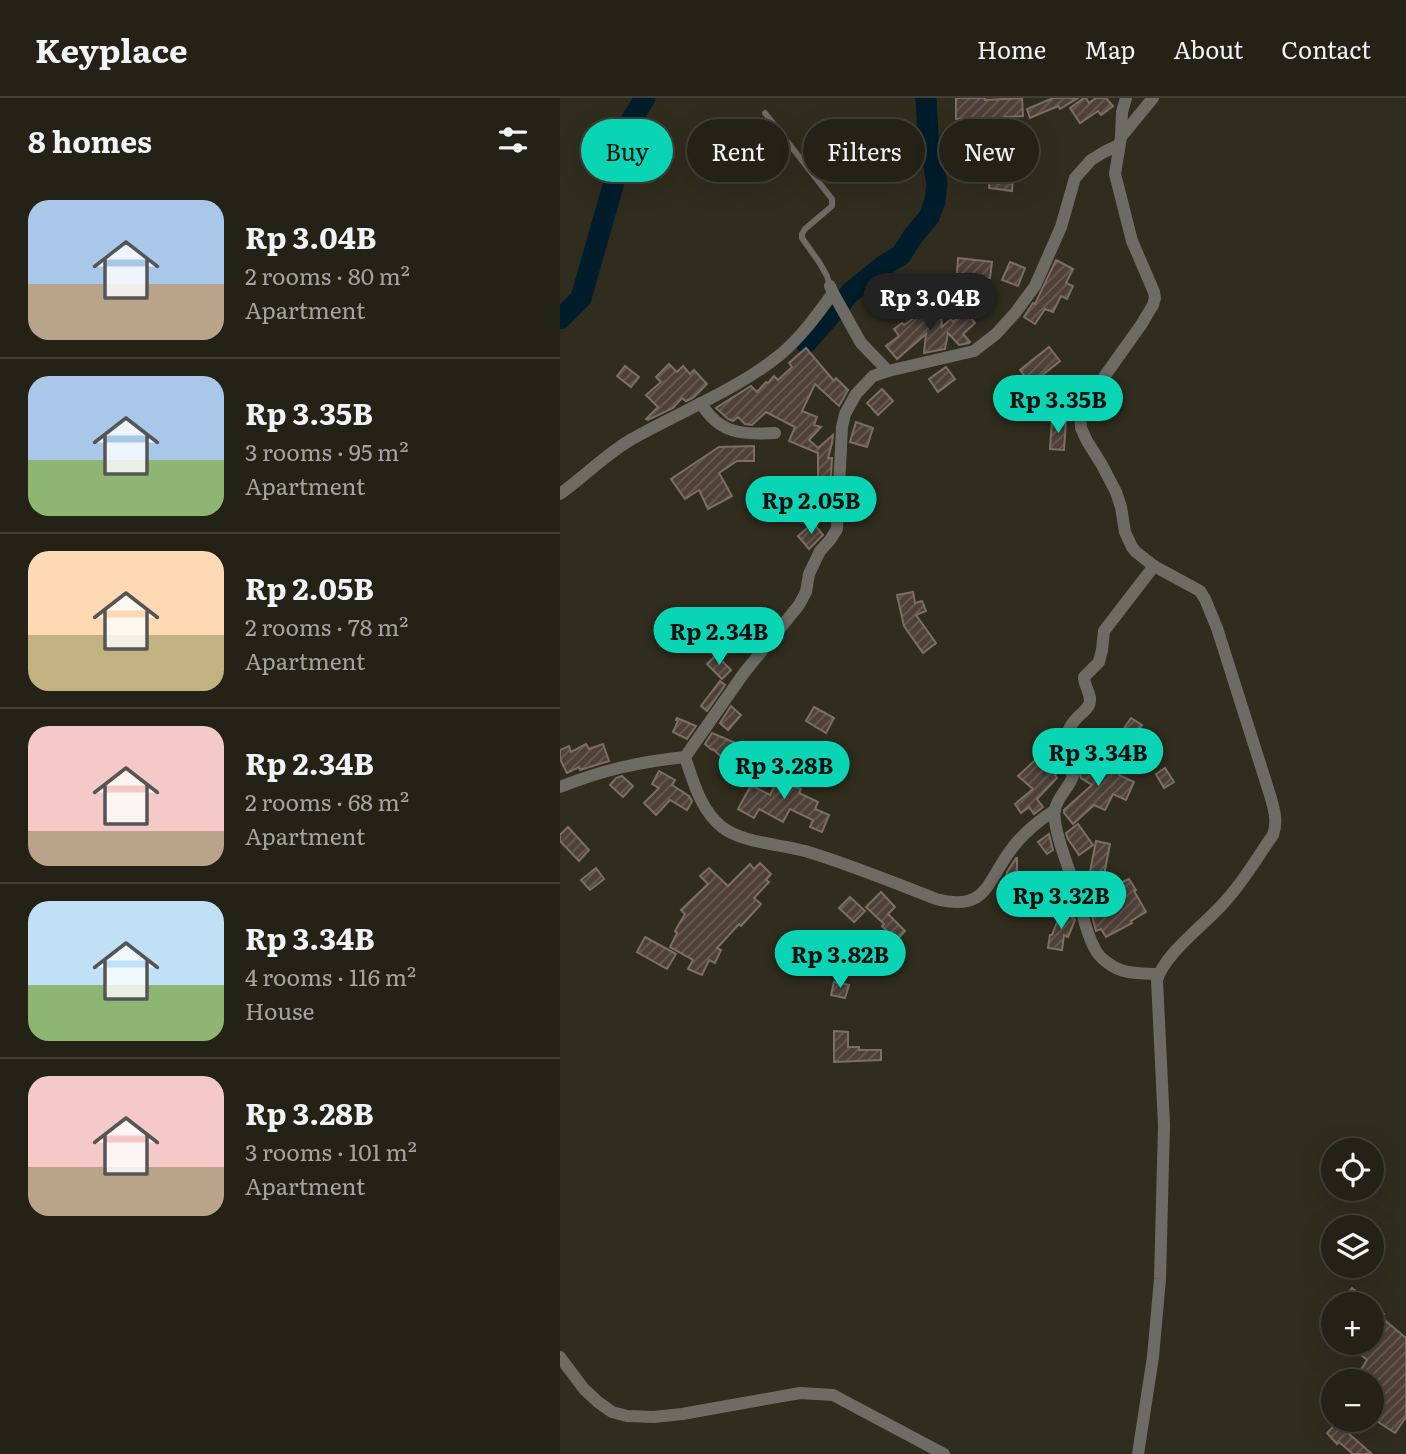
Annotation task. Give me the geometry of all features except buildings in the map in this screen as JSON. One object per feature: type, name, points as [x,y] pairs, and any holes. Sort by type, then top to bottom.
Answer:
[{"type":"street","points":[[1126,98],[1115,174],[1132,241],[1155,298],[1141,325],[1084,405],[1080,417],[1081,428],[1116,492],[1125,531],[1132,547],[1154,566],[1200,591],[1205,599],[1217,628],[1276,816],[1273,835],[1242,880],[1177,950],[1159,974],[1157,988],[1164,1125],[1160,1279],[1153,1357],[1138,1454]]},
{"type":"street","points":[[560,787],[621,766],[685,757],[806,592],[809,574],[820,551],[836,528],[840,447],[845,414],[864,384],[873,376],[888,371],[974,351],[996,334],[1035,286],[1061,227],[1075,178],[1091,160],[1120,141],[1153,98]]},
{"type":"street","points":[[560,494],[631,439],[704,408],[763,368],[810,326],[834,296],[861,343],[888,371]]},
{"type":"street","points":[[704,408],[726,429],[734,432],[748,435],[775,433]]},
{"type":"street","points":[[1154,566],[1104,631],[1099,662],[1084,677],[1090,701],[1086,710],[1072,725],[1062,746],[1061,755],[1073,776],[1055,810],[1056,831],[1094,949],[1107,963],[1122,972],[1159,974]]},
{"type":"street","points":[[685,757],[698,794],[719,825],[727,830],[747,838],[803,850],[950,903],[961,903],[978,896],[991,882],[1018,841],[1037,822],[1055,810]]},
{"type":"street","points":[[560,1357],[584,1389],[598,1402],[612,1412],[627,1416],[682,1414],[800,1393],[833,1395],[944,1454]]},
{"type":"lane","points":[[765,113],[832,199],[832,205],[805,229],[802,238],[827,276],[834,296]]},
{"type":"waterway","points":[[560,319],[581,298],[632,119],[645,98]]},
{"type":"waterway","points":[[806,343],[851,292],[901,255],[929,217],[935,201],[937,183],[928,135],[926,98]]}]
